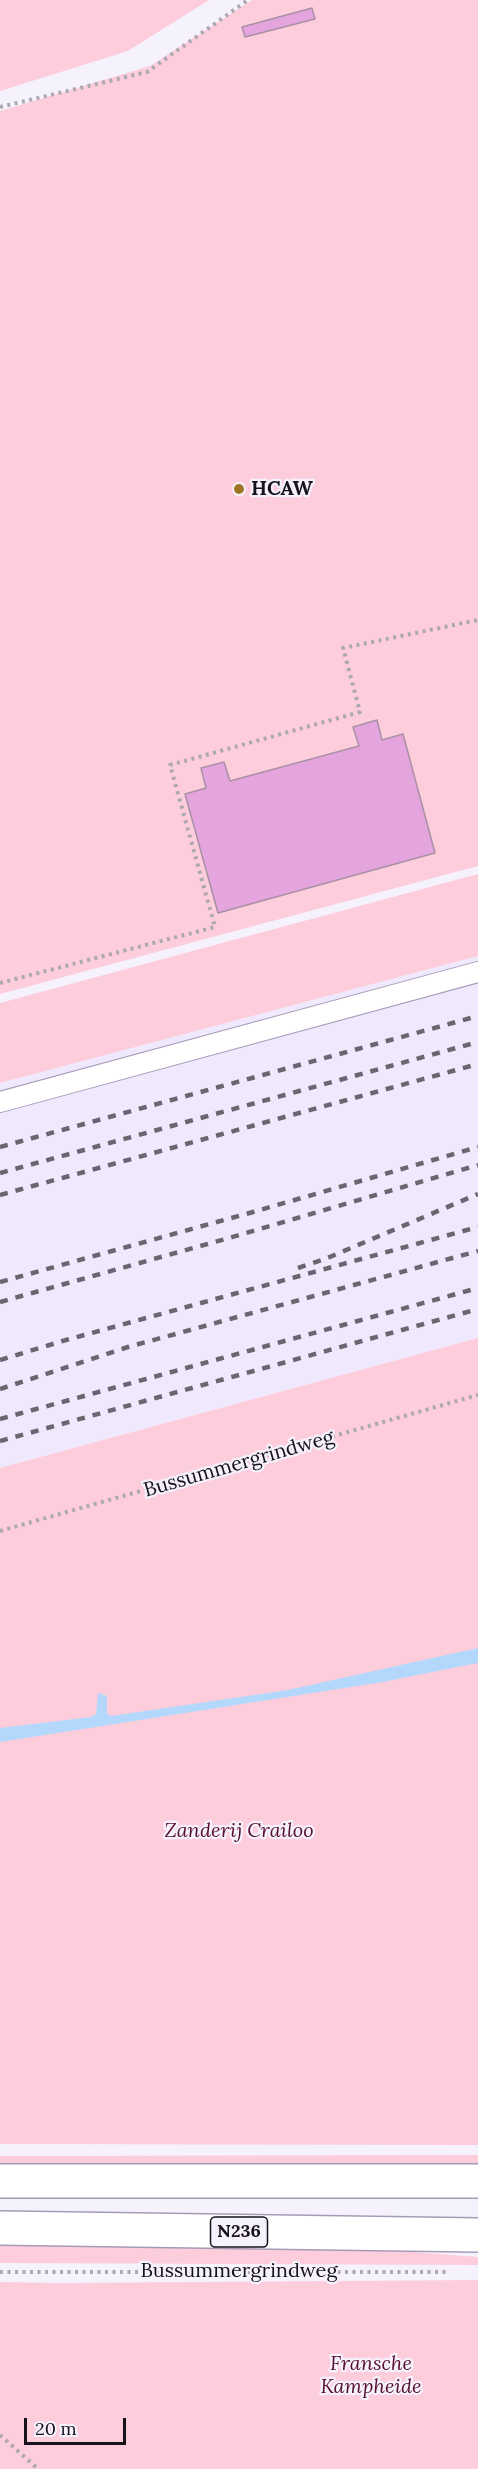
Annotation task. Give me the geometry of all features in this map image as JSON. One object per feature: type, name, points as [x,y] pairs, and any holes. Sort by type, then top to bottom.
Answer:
[{"type":"main road","points":[[0,2181],[478,2181]]},
{"type":"main road","name":"Bussummergrindweg","points":[[0,2228],[478,2235]]},
{"type":"lane","points":[[0,1102],[478,972]]},
{"type":"path","points":[[0,107],[147,72],[248,0]]},
{"type":"path","points":[[0,983],[215,927],[170,765],[360,712],[343,648],[478,620]]},
{"type":"path","name":"Bussummergrindweg","points":[[0,1531],[478,1395]]},
{"type":"path","name":"Bussummergrindweg","points":[[0,2272],[455,2272]]},
{"type":"path","points":[[0,2436],[38,2469]]},
{"type":"shaded area","points":[[478,956],[478,1338],[0,1468],[0,1083]]},
{"type":"green space","points":[[0,0],[209,0],[128,51],[0,91]]},
{"type":"green space","name":"HCAW","points":[[252,0],[478,0],[478,866],[0,994],[0,111],[150,66]]},
{"type":"green space","points":[[478,874],[478,956],[0,1083],[0,1003]]},
{"type":"green space","name":"Zanderij Crailoo","points":[[478,1338],[478,2145],[0,2144],[0,1468]]},
{"type":"green space","points":[[478,2155],[478,2163],[0,2163],[0,2156]]},
{"type":"green space","points":[[0,2246],[348,2247],[478,2257],[478,2265],[0,2263]]},
{"type":"green space","name":"Fransche Kampheide","points":[[478,2280],[478,2469],[0,2469],[0,2282]]},
{"type":"water","points":[[478,1648],[478,1663],[383,1682],[0,1742],[0,1728],[91,1717],[96,1714],[98,1693],[107,1696],[107,1713],[111,1716],[288,1690]]},
{"type":"building","points":[[312,8],[315,19],[245,37],[242,27]]},
{"type":"building","points":[[377,720],[382,740],[403,734],[435,853],[218,913],[185,794],[206,788],[201,768],[224,762],[230,781],[359,746],[353,727]]},
{"type":"railway","points":[[0,1147],[478,1016]]},
{"type":"railway","points":[[0,1173],[478,1042]]},
{"type":"railway","points":[[0,1195],[478,1064]]},
{"type":"railway","points":[[0,1282],[478,1147]]},
{"type":"railway","points":[[0,1302],[478,1165]]},
{"type":"railway","points":[[298,1268],[325,1259],[478,1194]]},
{"type":"railway","points":[[0,1360],[478,1227]]},
{"type":"railway","points":[[0,1389],[128,1347],[478,1251]]},
{"type":"railway","points":[[0,1419],[478,1288]]},
{"type":"railway","points":[[0,1441],[478,1309]]},
{"type":"place","name":"HCAW","points":[[239,489]]}]
